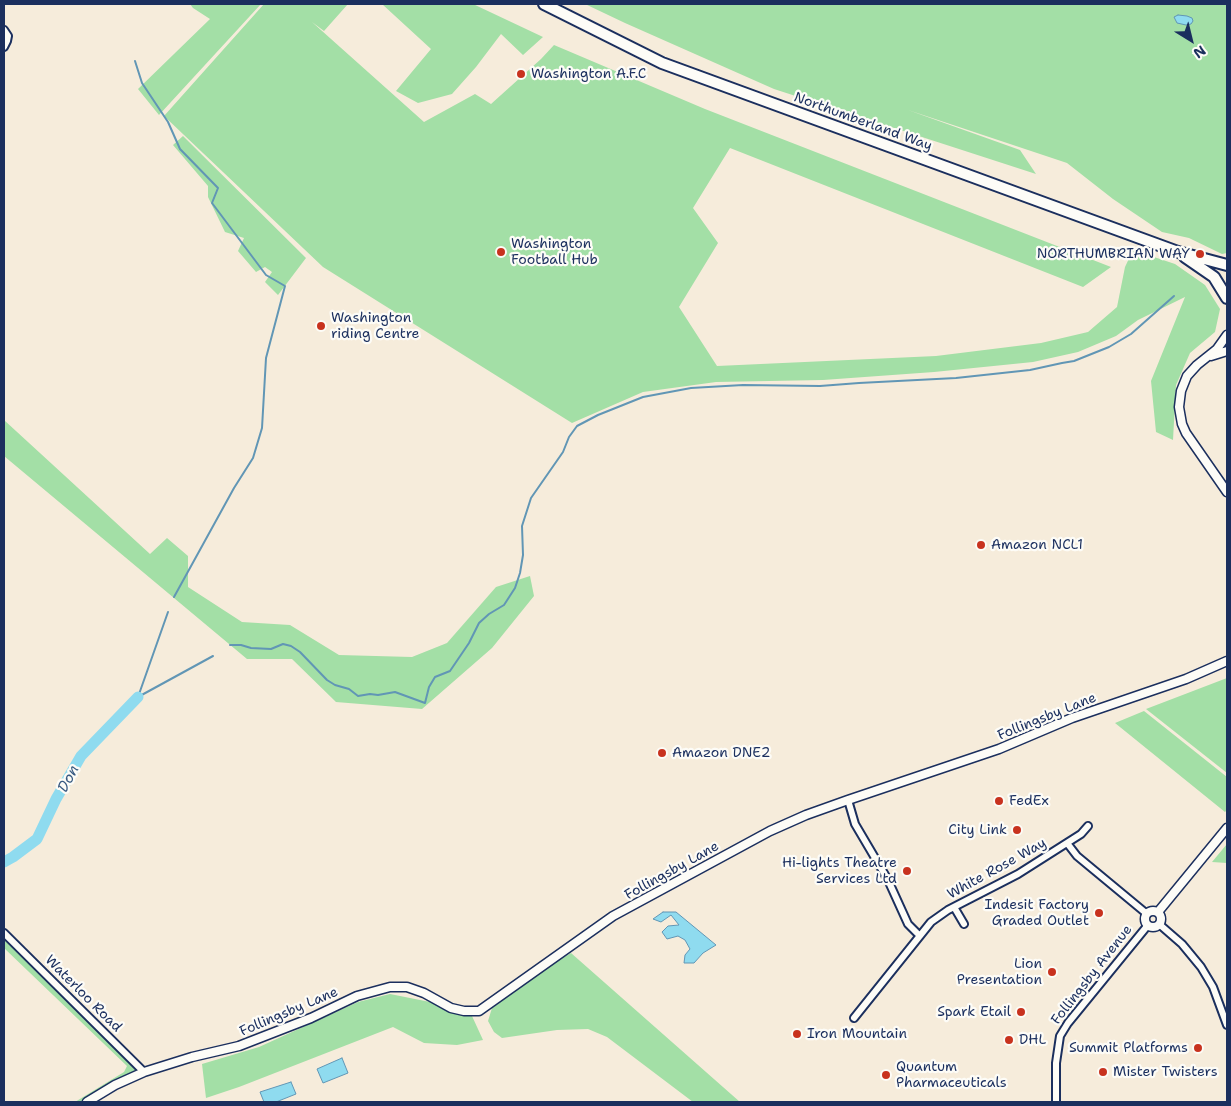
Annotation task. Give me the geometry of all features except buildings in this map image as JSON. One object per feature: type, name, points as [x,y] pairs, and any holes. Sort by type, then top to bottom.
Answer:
[{"type":"main road","name":"Northumberland Way","points":[[544,4],[662,64],[1178,252],[1227,265]]},
{"type":"main road","name":"Northumberland Way","points":[[1178,252],[1214,277],[1227,298]]},
{"type":"street","points":[[4,30],[8,36],[4,47]]},
{"type":"street","points":[[1227,335],[1223,342],[1197,364],[1187,376],[1181,391],[1179,407],[1182,424],[1186,433],[1227,492]]},
{"type":"street","points":[[1207,357],[1227,351]]},
{"type":"street","name":"Follingsby Lane","points":[[87,1102],[116,1084],[144,1072],[192,1057],[240,1046],[302,1022],[357,996],[390,987],[407,987],[424,993],[451,1008],[464,1011],[479,1011],[613,916],[770,831],[806,815],[998,749],[1072,718],[1195,675],[1227,661]]},
{"type":"street","points":[[848,800],[856,824],[888,880],[908,924],[920,936]]},
{"type":"street","name":"White Rose Way","points":[[854,1018],[931,922],[954,907],[1018,874],[1067,843],[1088,826]]},
{"type":"street","points":[[1158,912],[1227,828]]},
{"type":"street","points":[[1067,843],[1077,856],[1147,914]]},
{"type":"street","points":[[954,907],[964,924]]},
{"type":"street","points":[[1158,912],[1152,911],[1147,914],[1145,920],[1148,925],[1154,926],[1159,924]]},
{"type":"street","points":[[1158,912],[1161,918],[1159,924]]},
{"type":"street","points":[[1159,924],[1182,944],[1201,967],[1213,987],[1227,1025]]},
{"type":"street","name":"Follingsby Avenue","points":[[1056,1102],[1056,1063],[1060,1036],[1068,1023],[1148,925]]},
{"type":"street","name":"Waterloo Road","points":[[4,933],[144,1072]]},
{"type":"green space","points":[[190,4],[261,4],[159,115],[138,89],[210,19]]},
{"type":"green space","points":[[264,4],[348,4],[324,31],[312,22],[424,122],[475,94],[491,104],[554,45],[705,109],[1111,267],[1083,287],[730,148],[693,208],[718,243],[679,307],[717,366],[936,356],[1041,343],[1088,332],[1117,307],[1125,267],[1133,250],[1175,264],[1205,285],[1220,309],[1215,332],[1190,353],[1176,385],[1173,440],[1156,432],[1151,381],[1185,297],[1138,320],[1116,336],[1078,352],[1033,362],[934,372],[823,380],[716,382],[643,392],[572,423],[323,267],[164,116]]},
{"type":"green space","points":[[382,4],[473,4],[543,37],[523,55],[501,34],[476,67],[452,94],[418,103],[396,91],[431,49]]},
{"type":"green space","points":[[585,4],[1227,4],[1227,253],[1222,254],[1189,238],[1162,232],[1113,199],[1067,163],[908,110],[1020,150],[1036,174],[774,89]]},
{"type":"green space","points":[[183,136],[306,258],[278,295],[265,282],[272,272],[265,267],[256,272],[238,251],[244,238],[225,232],[208,197],[208,186],[173,145]]},
{"type":"green space","points":[[4,420],[150,554],[167,538],[188,556],[188,587],[242,622],[290,625],[339,655],[412,657],[447,643],[496,587],[530,576],[534,596],[492,648],[422,709],[336,702],[292,659],[247,659],[4,456]]},
{"type":"green space","points":[[1227,678],[1227,773],[1146,709]]},
{"type":"green space","points":[[1144,711],[1227,777],[1227,810],[1225,812],[1115,723]]},
{"type":"green space","points":[[1227,844],[1227,863],[1212,862]]},
{"type":"green space","points":[[4,935],[137,1070],[96,1092],[82,1102],[75,1102],[124,1072],[127,1066],[4,948]]},
{"type":"green space","points":[[571,953],[740,1102],[693,1102],[607,1037],[588,1029],[557,1030],[502,1038],[494,1032],[488,1021],[492,1008],[552,964]]},
{"type":"green space","points":[[390,994],[430,1002],[453,1012],[472,1016],[483,1040],[457,1045],[424,1043],[393,1027],[206,1098],[202,1064],[259,1047],[358,1002]]},
{"type":"water","points":[[1178,15],[1192,18],[1193,21],[1191,24],[1186,25],[1177,23],[1174,17]]},
{"type":"water","points":[[663,912],[676,912],[716,945],[703,953],[694,963],[684,963],[685,955],[690,949],[685,940],[678,936],[667,939],[662,932],[668,926],[679,925],[671,915],[661,922],[653,919]]},
{"type":"water","points":[[342,1058],[348,1073],[323,1083],[317,1069]]},
{"type":"water","points":[[291,1082],[296,1094],[276,1102],[264,1102],[260,1092]]},
{"type":"waterway","points":[[135,61],[142,83],[168,122],[180,149],[218,188],[212,203],[266,275],[285,286],[266,358],[262,428],[253,458],[234,488],[174,597]]},
{"type":"waterway","points":[[230,645],[271,649],[283,644],[291,646],[300,652],[327,680],[335,685],[349,689],[358,696],[395,692],[425,703],[429,687],[435,677],[450,671],[469,643],[479,623],[504,605],[515,588],[523,555],[522,526],[531,498],[563,452],[569,437],[577,426],[598,415],[643,397],[691,388],[743,385],[820,386],[956,378],[1030,370],[1074,361],[1109,347],[1131,334],[1174,296]]},
{"type":"waterway","points":[[138,697],[168,612]]},
{"type":"waterway","points":[[138,697],[213,656]]},
{"type":"waterway","name":"Don","points":[[4,862],[37,839],[56,799],[81,756],[138,697]]},
{"type":"place","name":"Washington A.F.C","points":[[521,74]]},
{"type":"place","name":"Washington Football Hub","points":[[501,252]]},
{"type":"place","name":"NORTHUMBRIAN WAY","points":[[1200,254]]},
{"type":"place","name":"Washington riding Centre","points":[[321,326]]},
{"type":"place","name":"Amazon NCL1","points":[[981,545]]},
{"type":"place","name":"Amazon DNE2","points":[[662,753]]},
{"type":"place","name":"FedEx","points":[[999,801]]},
{"type":"place","name":"City Link","points":[[1017,830]]},
{"type":"place","name":"Hi-lights Theatre Services Ltd","points":[[907,871]]},
{"type":"place","name":"Indesit Factory Graded Outlet","points":[[1099,913]]},
{"type":"place","name":"Lion Presentation","points":[[1052,972]]},
{"type":"place","name":"Spark Etail","points":[[1021,1012]]},
{"type":"place","name":"Iron Mountain","points":[[797,1034]]},
{"type":"place","name":"DHL","points":[[1009,1040]]},
{"type":"place","name":"Summit Platforms","points":[[1198,1048]]},
{"type":"place","name":"Mister Twisters","points":[[1103,1072]]},
{"type":"place","name":"Quantum Pharmaceuticals","points":[[886,1075]]}]
